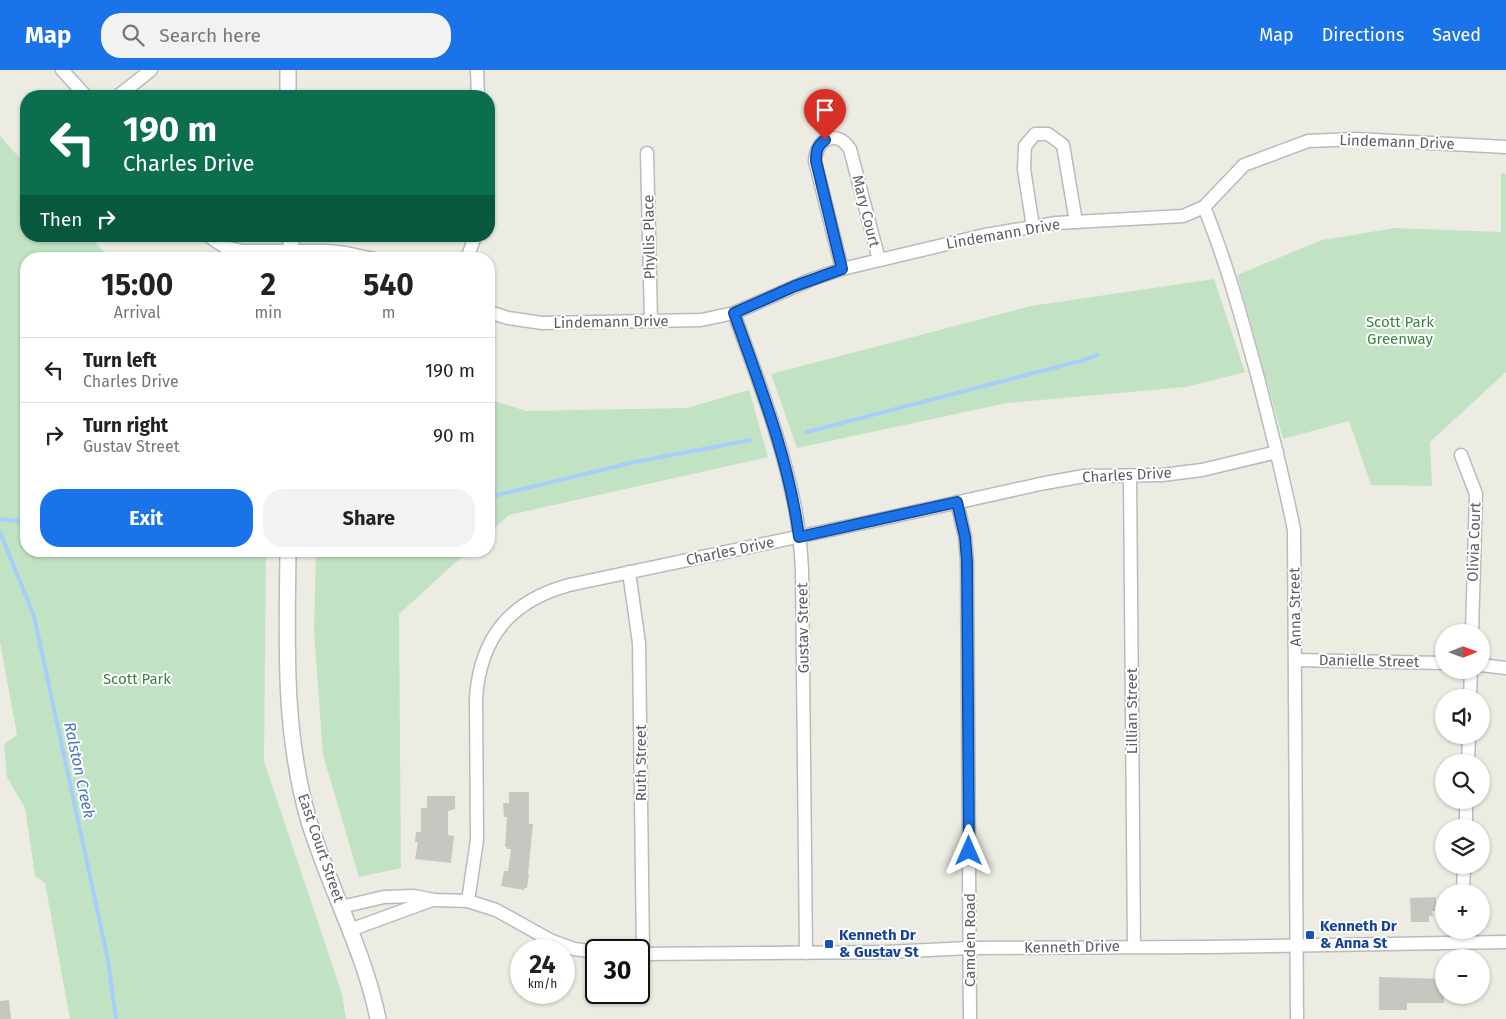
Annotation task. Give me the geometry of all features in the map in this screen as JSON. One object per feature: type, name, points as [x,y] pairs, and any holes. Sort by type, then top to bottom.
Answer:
[{"type":"street","points":[[62,70],[80,90]]},
{"type":"street","points":[[126,90],[151,70]]},
{"type":"street","points":[[288,70],[288,90]]},
{"type":"street","points":[[477,70],[478,90]]},
{"type":"street","points":[[1033,227],[1024,169],[1025,146],[1035,134],[1048,134],[1063,146],[1076,222]]},
{"type":"street","name":"Mary Court","points":[[842,269],[816,161],[818,146],[825,140],[832,138],[840,139],[846,143],[850,150],[879,260]]},
{"type":"street","name":"Lindemann Drive","points":[[495,314],[508,318],[542,323],[702,320],[734,313],[795,286],[842,269],[985,235],[1076,222],[1183,216],[1204,208],[1244,165],[1308,141],[1356,139],[1506,147]]},
{"type":"street","name":"Phyllis Place","points":[[647,152],[651,321]]},
{"type":"street","name":"Anna Street","points":[[1204,208],[1218,240],[1235,292],[1277,452],[1294,530],[1298,1019]]},
{"type":"street","points":[[217,242],[225,247],[242,251],[291,249],[332,252]]},
{"type":"street","name":"Gustav Street","points":[[734,313],[783,457],[794,502],[799,537],[802,571],[806,953]]},
{"type":"street","name":"Charles Drive","points":[[468,901],[477,840],[478,678],[488,645],[507,618],[536,597],[550,590],[569,585],[799,537],[1045,482],[1084,476],[1162,475],[1202,470],[1277,452]]},
{"type":"street","name":"Olivia Court","points":[[1461,455],[1476,494],[1472,624]]},
{"type":"street","name":"Lillian Street","points":[[1130,476],[1134,946]]},
{"type":"street","name":"Camden Road","points":[[957,502],[965,537],[967,561],[970,1019]]},
{"type":"street","name":"East Court Street","points":[[288,557],[287,675],[293,748],[308,819],[350,930],[378,1019]]},
{"type":"street","name":"Ruth Street","points":[[629,572],[639,643],[641,939]]},
{"type":"street","name":"Danielle Street","points":[[1295,660],[1435,663]]},
{"type":"street","points":[[1490,666],[1506,668]]},
{"type":"street","points":[[341,906],[384,897],[414,896],[434,900],[468,901],[496,910],[552,941],[574,949],[585,950]]},
{"type":"street","points":[[350,930],[434,900]]},
{"type":"street","name":"Kenneth Drive","points":[[650,954],[886,952],[970,948],[1296,945],[1435,937]]},
{"type":"street","name":"Kenneth Drive","points":[[1484,939],[1506,942]]},
{"type":"green space","name":"Scott Park","points":[[0,136],[20,158],[20,242],[95,242],[104,252],[20,252],[20,557],[266,557],[264,761],[342,994],[346,1019],[70,1019],[45,883],[35,876],[25,808],[7,777],[4,744],[17,735],[0,642]]},
{"type":"green space","name":"Scott Park Greenway","points":[[1501,173],[1506,174],[1506,372],[1430,442],[1432,486],[1371,485],[1349,421],[1283,439],[1237,275],[1322,240],[1395,228],[1501,232]]},
{"type":"green space","points":[[1214,279],[1245,372],[1186,387],[1007,403],[797,448],[771,374],[1031,306]]},
{"type":"green space","points":[[749,390],[768,457],[509,515],[495,528],[495,401],[526,411],[687,408]]},
{"type":"green space","points":[[316,557],[461,557],[399,614],[401,868],[359,877],[323,755],[314,631]]},
{"type":"building","points":[[509,792],[529,792],[529,824],[533,824],[529,875],[527,888],[524,890],[501,886],[504,871],[508,871],[511,849],[505,847],[507,817],[504,817],[503,803],[509,803]]},
{"type":"building","points":[[427,796],[455,796],[455,809],[448,811],[448,835],[454,836],[451,863],[415,859],[418,842],[415,842],[416,832],[421,832],[421,808],[427,808]]},
{"type":"building","points":[[1435,897],[1435,911],[1432,911],[1433,916],[1429,916],[1429,922],[1411,922],[1410,898]]},
{"type":"building","points":[[1379,977],[1435,979],[1435,1003],[1407,1003],[1407,1010],[1379,1010]]},
{"type":"building","points":[[9,1000],[11,1019],[0,1019],[0,1001]]},
{"type":"waterway","points":[[807,432],[1097,355]]},
{"type":"waterway","points":[[495,496],[635,462],[751,440]]},
{"type":"waterway","points":[[0,519],[20,521]]},
{"type":"waterway","name":"Ralston Creek","points":[[0,532],[34,616],[108,960],[116,1019]]},
{"type":"place","name":"Kenneth Dr & Anna St","points":[[1310,935]]},
{"type":"place","name":"Kenneth Dr & Gustav St","points":[[829,944]]},
{"type":"route","points":[[825,140],[818,146],[816,161],[842,269],[780,292],[734,313],[783,457],[794,502],[799,537],[957,502],[965,537],[967,561],[969,851]]}]
